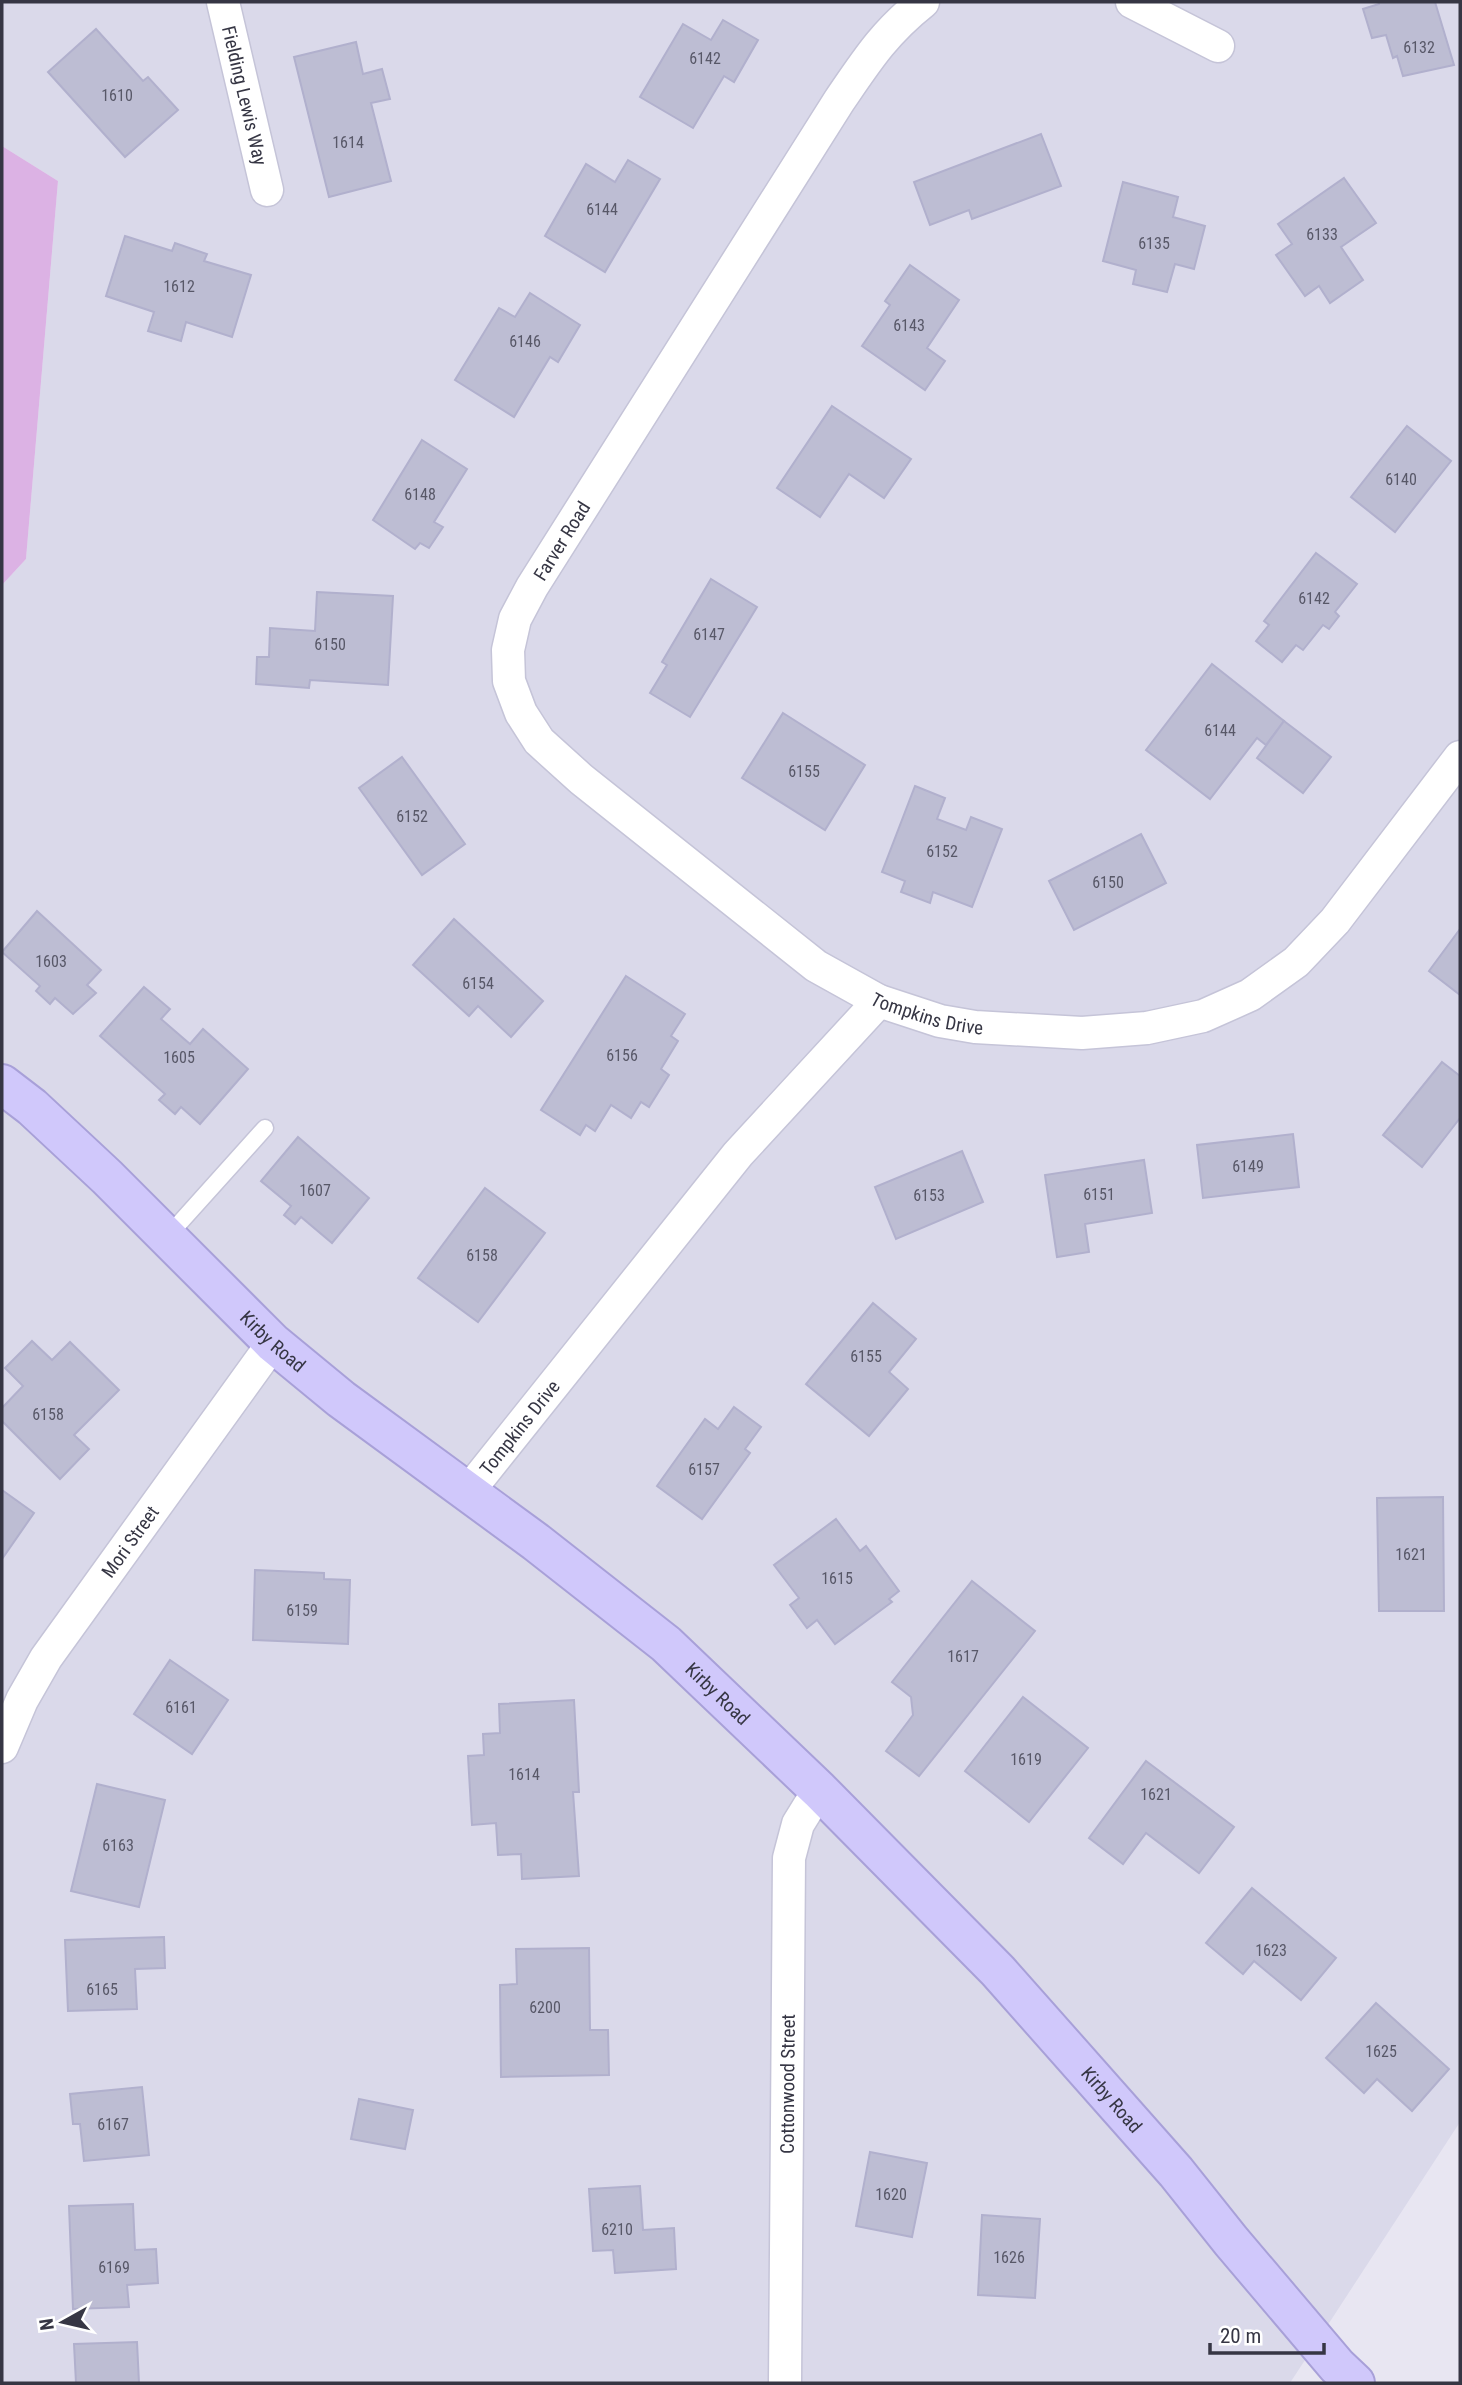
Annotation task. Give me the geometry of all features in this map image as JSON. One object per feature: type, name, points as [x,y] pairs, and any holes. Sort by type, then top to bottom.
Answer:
[{"type":"main road","name":"Kirby Road","points":[[2,1084],[50,1124],[273,1343],[341,1399],[536,1542],[666,1644],[819,1790],[998,1971],[1177,2172],[1231,2241],[1337,2366],[1355,2383]]},
{"type":"street","name":"Fielding Lewis Way","points":[[223,2],[268,190]]},
{"type":"street","name":"Farver Road","points":[[879,1001],[816,966],[581,779],[539,741],[521,713],[509,681],[508,650],[515,619],[532,587],[839,101],[876,47],[923,2]]},
{"type":"street","points":[[1132,2],[1217,46]]},
{"type":"street","name":"Tompkins Drive","points":[[467,1493],[738,1154],[879,1001],[940,1021],[975,1027],[1082,1033],[1147,1028],[1203,1016],[1250,995],[1296,962],[1335,920],[1460,757]]},
{"type":"street","name":"Mori Street","points":[[2,1747],[22,1700],[46,1658],[273,1343]]},
{"type":"street","name":"Cottonwood Street","points":[[785,2383],[789,1858],[798,1824],[819,1790]]},
{"type":"lane","points":[[167,1237],[265,1128]]},
{"type":"shaded area","points":[[2,2],[1460,2],[1460,2122],[1290,2383],[2,2383],[2,585],[26,559],[58,181],[2,146]]},
{"type":"shaded area","points":[[2,146],[58,181],[26,559],[2,585]]},
{"type":"building","points":[[1379,2],[1435,2],[1454,65],[1403,76],[1397,56],[1393,58],[1386,35],[1372,38],[1363,9]]},
{"type":"building","points":[[723,20],[758,40],[734,82],[724,76],[693,128],[640,97],[683,24],[711,40]]},
{"type":"building","points":[[96,29],[143,81],[148,77],[178,110],[125,157],[48,72]]},
{"type":"building","points":[[356,42],[363,74],[382,69],[390,99],[371,103],[391,181],[329,197],[294,57]]},
{"type":"building","points":[[1041,134],[1061,186],[972,219],[969,210],[930,225],[914,182]]},
{"type":"building","points":[[628,160],[660,179],[605,272],[545,236],[586,164],[615,182]]},
{"type":"building","points":[[1344,178],[1376,223],[1341,247],[1363,280],[1330,303],[1319,286],[1305,296],[1276,255],[1292,244],[1278,224]]},
{"type":"building","points":[[1123,182],[1178,197],[1173,217],[1205,226],[1194,269],[1175,264],[1167,292],[1133,284],[1136,270],[1103,261]]},
{"type":"building","points":[[125,236],[172,251],[175,243],[207,254],[204,261],[251,275],[232,337],[186,322],[181,341],[148,331],[154,312],[106,296]]},
{"type":"building","points":[[910,265],[959,300],[927,348],[945,361],[925,390],[862,346],[890,305],[885,301]]},
{"type":"building","points":[[530,293],[580,325],[558,362],[550,357],[514,417],[455,380],[499,308],[515,317]]},
{"type":"building","points":[[832,406],[911,459],[884,498],[849,474],[820,517],[777,488]]},
{"type":"building","points":[[1407,426],[1451,461],[1395,532],[1351,497]]},
{"type":"building","points":[[422,440],[467,469],[434,522],[443,527],[429,548],[420,543],[415,549],[373,520]]},
{"type":"building","points":[[1316,553],[1357,584],[1335,612],[1339,616],[1329,629],[1323,625],[1303,650],[1296,645],[1282,662],[1256,641],[1269,625],[1264,621]]},
{"type":"building","points":[[711,579],[757,607],[690,717],[650,693],[667,665],[662,662]]},
{"type":"building","points":[[317,592],[393,596],[388,685],[310,680],[309,688],[256,684],[257,657],[269,657],[270,628],[315,631]]},
{"type":"building","points":[[1212,664],[1284,721],[1266,745],[1257,738],[1210,799],[1146,750]]},
{"type":"building","points":[[783,713],[865,765],[825,830],[742,778]]},
{"type":"building","points":[[1284,721],[1331,757],[1303,793],[1257,758]]},
{"type":"building","points":[[402,757],[465,844],[422,875],[359,788]]},
{"type":"building","points":[[915,786],[945,798],[937,819],[966,830],[971,817],[1002,829],[972,907],[933,892],[930,903],[901,892],[905,881],[882,872]]},
{"type":"building","points":[[1141,834],[1166,883],[1074,930],[1049,881]]},
{"type":"building","points":[[37,911],[101,970],[87,985],[96,993],[73,1014],[55,998],[50,1004],[36,991],[40,986],[2,952]]},
{"type":"building","points":[[454,919],[543,1001],[511,1037],[478,1006],[469,1016],[413,965]]},
{"type":"building","points":[[1460,929],[1460,995],[1429,971]]},
{"type":"building","points":[[626,976],[685,1014],[671,1036],[678,1041],[661,1069],[669,1075],[649,1107],[641,1102],[631,1118],[611,1105],[595,1131],[586,1125],[580,1135],[541,1110]]},
{"type":"building","points":[[144,987],[170,1009],[161,1019],[190,1044],[203,1029],[248,1069],[200,1124],[181,1107],[175,1114],[159,1100],[165,1094],[100,1036]]},
{"type":"building","points":[[1442,1062],[1460,1076],[1460,1118],[1422,1167],[1383,1135]]},
{"type":"building","points":[[1293,1134],[1299,1187],[1203,1198],[1197,1145]]},
{"type":"building","points":[[298,1137],[369,1198],[332,1243],[301,1217],[295,1224],[284,1215],[291,1206],[261,1181]]},
{"type":"building","points":[[962,1151],[983,1202],[896,1239],[875,1187]]},
{"type":"building","points":[[1144,1160],[1152,1213],[1085,1224],[1089,1252],[1057,1257],[1045,1175]]},
{"type":"building","points":[[485,1188],[545,1233],[478,1322],[418,1278]]},
{"type":"building","points":[[873,1303],[916,1339],[889,1372],[908,1389],[869,1436],[806,1384]]},
{"type":"building","points":[[32,1341],[52,1360],[70,1342],[119,1390],[74,1435],[89,1449],[60,1479],[2,1421],[2,1408],[23,1386],[5,1368]]},
{"type":"building","points":[[734,1407],[761,1427],[745,1449],[750,1453],[702,1519],[657,1486],[705,1419],[718,1429]]},
{"type":"building","points":[[2,1490],[34,1513],[2,1559]]},
{"type":"building","points":[[1443,1497],[1444,1611],[1379,1611],[1377,1498]]},
{"type":"building","points":[[836,1519],[860,1551],[866,1546],[899,1591],[889,1599],[892,1602],[835,1644],[817,1620],[807,1628],[790,1605],[799,1598],[774,1565]]},
{"type":"building","points":[[255,1570],[324,1573],[324,1579],[350,1580],[348,1644],[253,1640]]},
{"type":"building","points":[[972,1581],[1035,1631],[919,1776],[886,1751],[913,1715],[911,1697],[892,1682]]},
{"type":"building","points":[[170,1660],[228,1700],[192,1754],[134,1714]]},
{"type":"building","points":[[1023,1697],[1088,1748],[1029,1822],[965,1771]]},
{"type":"building","points":[[574,1700],[579,1792],[573,1792],[579,1876],[522,1879],[521,1854],[498,1855],[496,1823],[472,1825],[468,1756],[484,1755],[483,1734],[500,1733],[499,1704]]},
{"type":"building","points":[[1146,1761],[1234,1827],[1199,1873],[1146,1833],[1123,1864],[1089,1838]]},
{"type":"building","points":[[97,1784],[165,1800],[139,1907],[71,1891]]},
{"type":"building","points":[[1252,1888],[1336,1958],[1301,2000],[1254,1961],[1243,1974],[1206,1943]]},
{"type":"building","points":[[164,1937],[165,1968],[135,1969],[137,2009],[68,2011],[65,1940]]},
{"type":"building","points":[[589,1948],[590,2030],[608,2030],[609,2075],[501,2077],[500,1985],[517,1984],[516,1949]]},
{"type":"building","points":[[1376,2003],[1449,2069],[1412,2111],[1377,2079],[1364,2093],[1326,2058]]},
{"type":"building","points":[[142,2087],[149,2155],[84,2161],[80,2124],[73,2124],[70,2094]]},
{"type":"building","points":[[359,2099],[413,2110],[405,2149],[351,2139]]},
{"type":"building","points":[[870,2152],[927,2163],[912,2237],[856,2226]]},
{"type":"building","points":[[640,2186],[643,2230],[674,2228],[676,2269],[615,2273],[613,2250],[593,2251],[589,2189]]},
{"type":"building","points":[[133,2204],[135,2250],[156,2249],[158,2283],[127,2285],[129,2307],[73,2309],[69,2206]]},
{"type":"building","points":[[982,2215],[1040,2219],[1035,2298],[978,2295]]},
{"type":"building","points":[[137,2342],[139,2383],[76,2383],[74,2344]]}]
